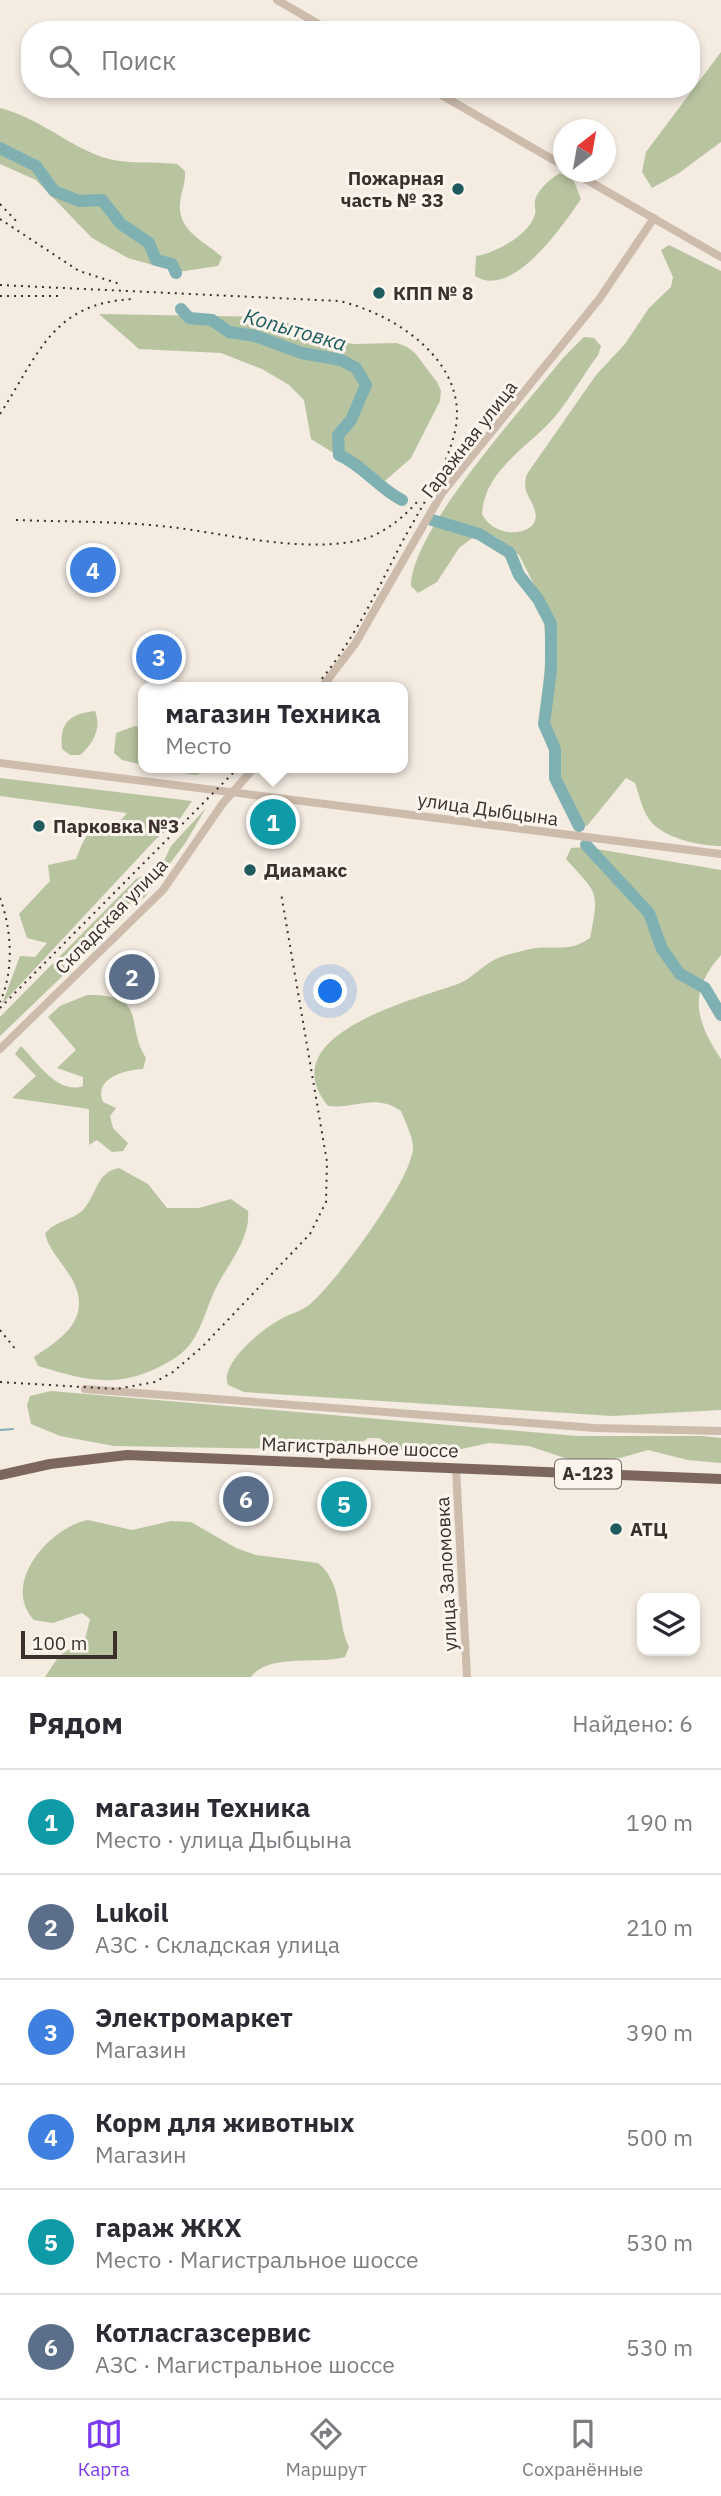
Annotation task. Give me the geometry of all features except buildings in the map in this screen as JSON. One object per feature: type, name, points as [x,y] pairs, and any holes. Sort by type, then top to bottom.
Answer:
[{"type":"main road","name":"Магистральное шоссе","points":[[0,1475],[110,1455],[721,1479]]},
{"type":"street","points":[[277,0],[313,21]]},
{"type":"street","points":[[447,98],[553,160]]},
{"type":"street","points":[[590,182],[721,257]]},
{"type":"street","name":"Гаражная улица","points":[[326,682],[355,644],[442,494],[600,298],[654,219]]},
{"type":"street","name":"улица Дыбцына","points":[[0,763],[721,854]]},
{"type":"street","points":[[231,793],[249,773]]},
{"type":"street","name":"Складская улица","points":[[0,1049],[163,890],[231,793]]},
{"type":"street","points":[[85,1389],[595,1428],[721,1431]]},
{"type":"street","name":"улица Заломовка","points":[[456,1469],[467,1677]]},
{"type":"green space","points":[[721,52],[721,142],[679,173],[652,188],[642,172],[646,152],[686,98],[700,98],[700,80]]},
{"type":"green space","points":[[0,108],[14,112],[102,157],[129,162],[177,164],[185,171],[180,203],[183,221],[194,235],[222,257],[218,266],[178,272],[128,258],[92,238],[36,180],[0,164]]},
{"type":"green space","points":[[553,178],[553,182],[574,182],[581,199],[550,241],[536,256],[505,278],[490,281],[475,276],[476,256],[501,247],[525,231],[535,215],[538,193]]},
{"type":"green space","points":[[669,245],[721,271],[721,846],[672,836],[655,826],[647,815],[635,783],[626,778],[587,826],[577,825],[570,817],[548,746],[542,704],[546,648],[542,600],[519,555],[496,537],[486,534],[475,536],[459,548],[437,582],[418,593],[411,586],[416,562],[429,534],[473,469],[563,358],[584,337],[594,338],[601,346],[598,355],[548,425],[500,470],[485,498],[482,514],[488,523],[496,528],[508,532],[520,531],[526,530],[534,523],[535,511],[525,485],[527,474],[596,375],[625,344],[649,308],[671,287],[673,277],[661,250]]},
{"type":"green space","points":[[99,314],[273,317],[332,340],[353,344],[397,343],[415,353],[437,382],[441,391],[440,401],[411,458],[378,487],[356,467],[311,439],[304,400],[289,385],[262,369],[221,353],[139,349]]},
{"type":"green space","points":[[95,711],[97,729],[92,741],[80,755],[70,755],[62,749],[62,732],[65,726],[79,714]]},
{"type":"green space","points":[[138,727],[138,764],[122,760],[114,753],[116,733]]},
{"type":"green space","points":[[0,778],[192,801],[179,820],[155,840],[2,1004],[20,956],[35,957],[47,943],[27,938],[19,914],[50,881],[48,865],[76,859],[91,831],[120,821],[127,813],[0,796]]},
{"type":"green space","points":[[206,808],[186,842],[144,898],[126,905],[124,917],[0,1036],[0,1017],[136,879],[161,867],[171,846]]},
{"type":"green space","points":[[585,847],[721,870],[721,955],[703,982],[699,1007],[706,1032],[721,1059],[721,1410],[612,1416],[244,1392],[228,1385],[230,1367],[244,1347],[273,1324],[309,1305],[336,1276],[388,1204],[410,1161],[413,1146],[401,1111],[374,1102],[328,1106],[315,1081],[318,1059],[332,1040],[354,1024],[463,982],[498,958],[530,949],[574,946],[590,938],[595,910],[593,893],[566,859],[571,848]]},
{"type":"green space","points":[[87,995],[107,996],[128,1006],[146,1058],[143,1069],[113,1077],[102,1087],[103,1102],[116,1108],[110,1116],[113,1128],[128,1143],[123,1151],[112,1152],[97,1140],[89,1145],[89,1109],[12,1098],[36,1076],[15,1054],[21,1046],[57,1082],[74,1088],[83,1086],[83,1077],[57,1068],[76,1050],[48,1017],[60,1006]]},
{"type":"green space","points":[[119,1168],[148,1184],[167,1208],[199,1208],[231,1199],[248,1211],[243,1239],[214,1291],[195,1337],[184,1351],[171,1360],[141,1374],[112,1380],[84,1378],[38,1366],[34,1357],[70,1328],[79,1309],[75,1285],[45,1234],[83,1210],[101,1179],[111,1170]]},
{"type":"green space","points":[[51,1391],[577,1436],[721,1438],[721,1463],[688,1460],[648,1450],[620,1458],[577,1462],[529,1446],[489,1443],[457,1450],[416,1452],[395,1449],[379,1438],[368,1438],[351,1450],[114,1446],[60,1436],[31,1424],[27,1405],[30,1396]]},
{"type":"green space","points":[[88,1520],[132,1530],[171,1521],[191,1522],[236,1548],[256,1555],[318,1563],[332,1581],[336,1592],[349,1647],[345,1657],[281,1662],[259,1670],[251,1677],[45,1677],[59,1656],[85,1639],[90,1619],[82,1613],[53,1623],[34,1620],[25,1606],[23,1590],[26,1574],[45,1545],[73,1525]]},
{"type":"waterway","name":"Копытовка","points":[[0,148],[36,166],[54,191],[79,201],[102,200],[121,224],[149,243],[156,260],[172,264],[176,273]]},
{"type":"waterway","name":"Копытовка","points":[[181,309],[189,318],[212,320],[229,332],[255,336],[302,353],[341,360],[356,368],[366,385],[351,420],[338,435],[339,455],[402,500]]},
{"type":"waterway","name":"Копытовка","points":[[432,520],[479,534],[510,553],[519,575],[538,599],[551,624],[551,671],[544,724],[555,749],[555,778],[579,826]]},
{"type":"waterway","name":"Копытовка","points":[[586,845],[649,913],[662,949],[680,974],[705,988],[721,1015]]},
{"type":"waterway","points":[[0,1430],[13,1429]]},
{"type":"railway","points":[[0,204],[19,224]]},
{"type":"railway","points":[[0,219],[79,271],[120,284]]},
{"type":"railway","points":[[0,285],[339,301],[383,317],[405,330],[424,345],[440,363],[451,384],[457,406],[451,446],[431,490],[362,619],[319,682]]},
{"type":"railway","points":[[0,296],[59,296]]},
{"type":"railway","points":[[0,414],[38,352],[66,321],[84,310],[133,299]]},
{"type":"railway","points":[[16,520],[151,525],[283,543],[329,544],[361,540],[379,533],[417,502]]},
{"type":"railway","points":[[0,1008],[233,773]]},
{"type":"railway","points":[[0,1382],[116,1389],[155,1382],[173,1372],[202,1347],[310,1234],[326,1202],[327,1162],[281,893]]},
{"type":"railway","points":[[0,898],[7,923],[10,950],[8,977],[0,1002]]},
{"type":"railway","points":[[0,1330],[16,1350]]},
{"type":"place","name":"Пожарная часть № 33","points":[[458,189]]},
{"type":"place","name":"КПП № 8","points":[[379,293]]},
{"type":"place","name":"Корм для животных","points":[[93,570]]},
{"type":"place","name":"Электромаркет","points":[[159,657]]},
{"type":"place","name":"магазин Техника","points":[[273,822]]},
{"type":"place","name":"Парковка №3","points":[[39,826]]},
{"type":"place","name":"Диамакс","points":[[250,870]]},
{"type":"place","name":"Lukoil","points":[[132,977]]},
{"type":"place","name":"Котласгазсервис","points":[[246,1499]]},
{"type":"place","name":"гараж ЖКХ","points":[[344,1504]]},
{"type":"place","name":"АТЦ","points":[[616,1529]]}]
